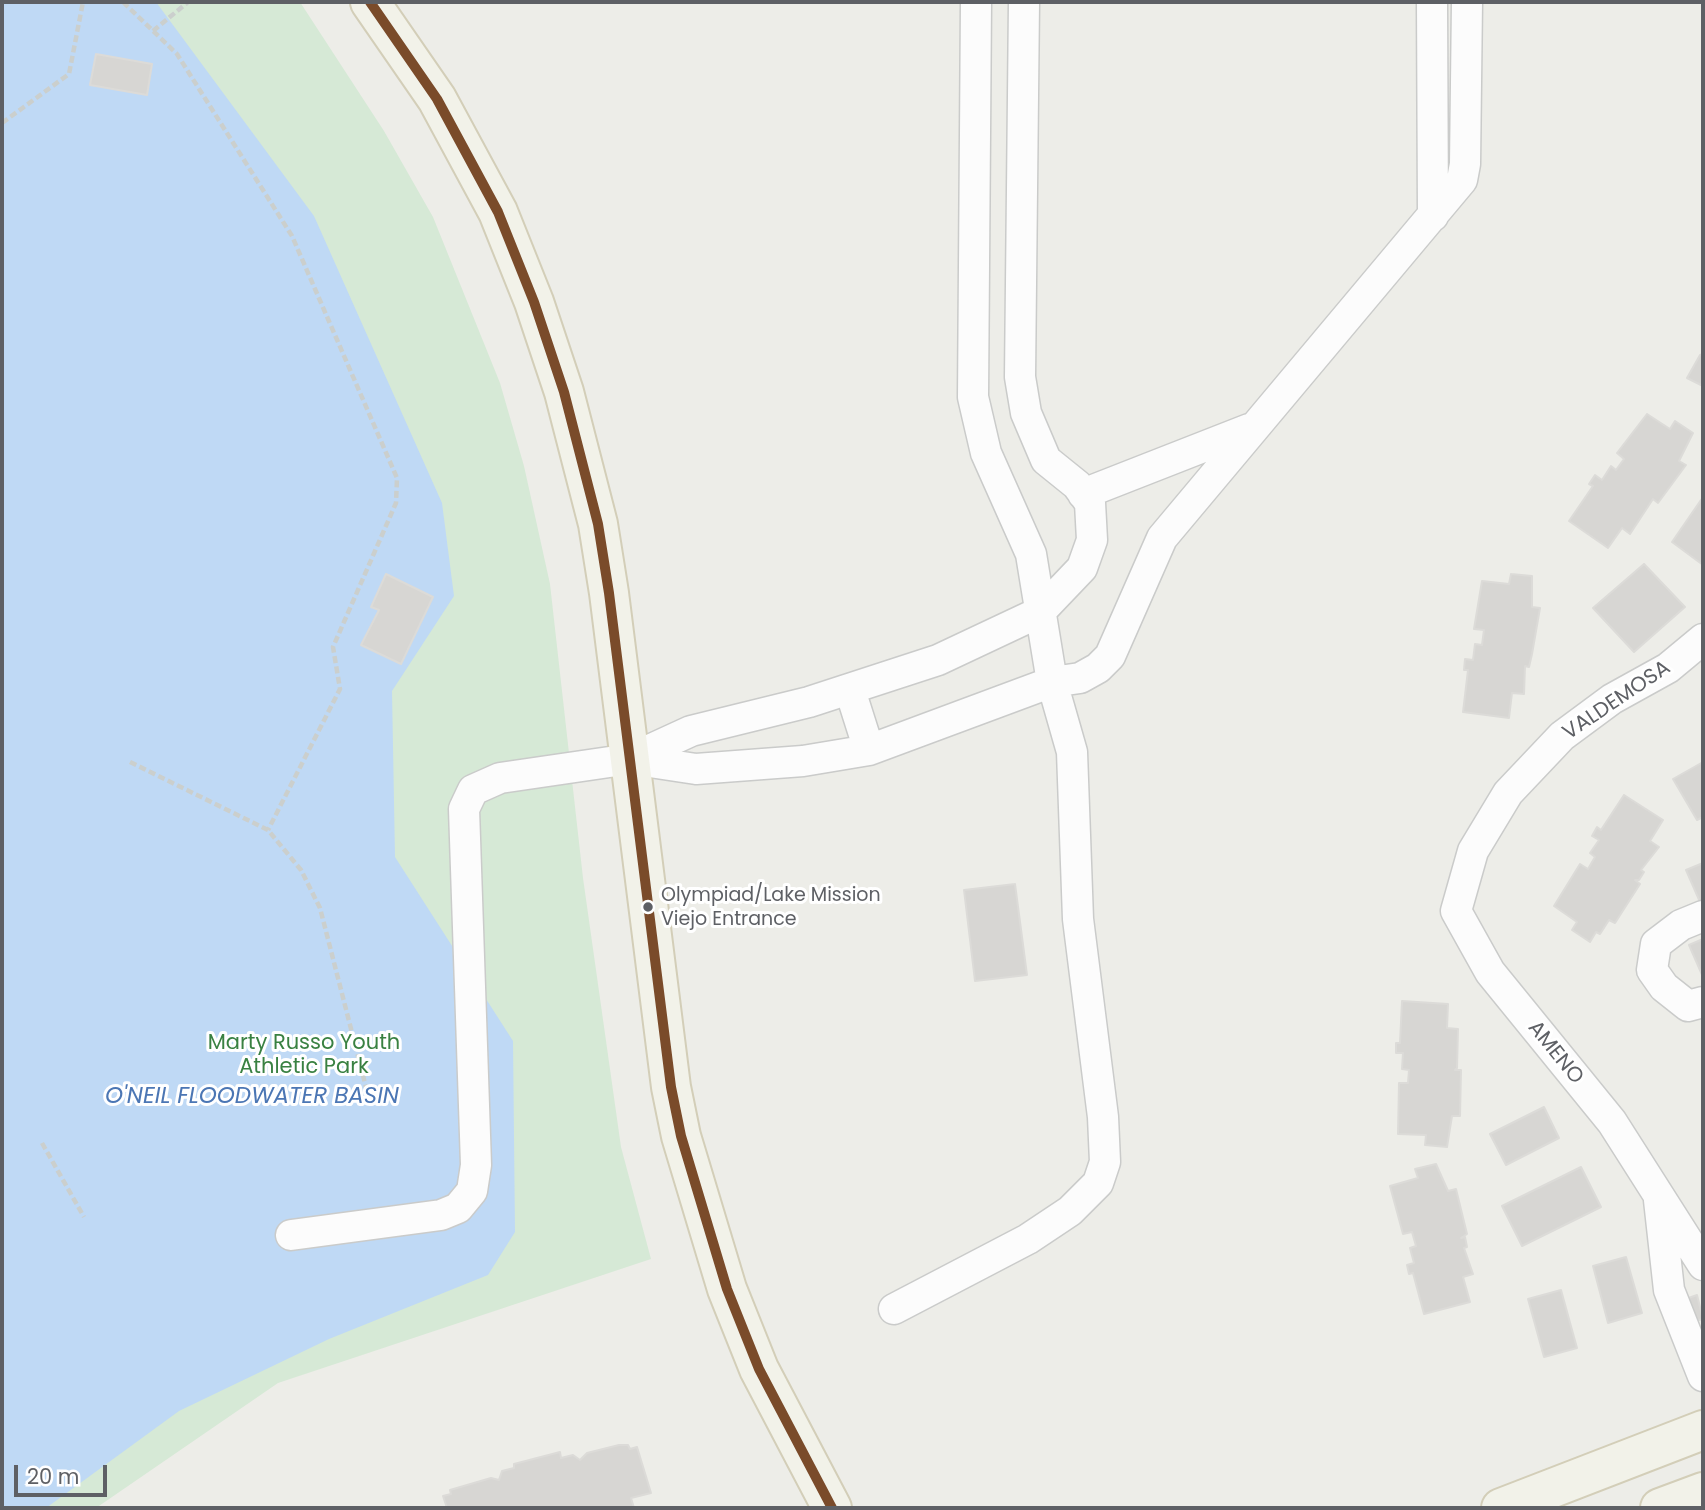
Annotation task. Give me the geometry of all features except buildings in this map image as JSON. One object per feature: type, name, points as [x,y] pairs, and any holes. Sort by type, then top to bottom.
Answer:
[{"type":"main road","points":[[370,2],[437,99],[498,212],[534,302],[565,392],[598,524],[671,1087],[681,1136],[727,1289],[759,1369],[832,1508]]},
{"type":"main road","points":[[1501,1508],[1703,1430]]},
{"type":"main road","points":[[1660,1508],[1703,1492]]},
{"type":"street","points":[[894,1310],[1028,1239],[1070,1211],[1098,1183],[1105,1163],[1103,1117],[1077,919],[1073,861],[1073,763],[1052,682],[1031,554],[986,453],[973,397],[976,2]]},
{"type":"street","points":[[630,760],[691,731],[850,690],[937,660],[1040,612],[1082,568],[1092,540],[1093,518],[1090,503],[1046,460],[1026,413],[1020,377],[1024,2]]},
{"type":"street","points":[[1432,2],[1433,216]]},
{"type":"street","points":[[291,1235],[441,1215],[458,1208],[470,1196],[476,1165],[465,802],[473,790],[492,780],[630,760],[696,769],[803,761],[869,750],[1052,682],[1080,678],[1110,656],[1162,538],[1462,180],[1465,164],[1467,2]]},
{"type":"street","points":[[1083,494],[1253,428]]},
{"type":"street","name":"VALDEMOSA","points":[[1456,911],[1473,852],[1508,793],[1562,736],[1612,699],[1668,667],[1703,639]]},
{"type":"street","points":[[850,690],[869,750]]},
{"type":"street","name":"AMENO","points":[[1456,911],[1490,972],[1612,1122],[1703,1265]]},
{"type":"street","points":[[1703,916],[1681,925],[1656,944],[1652,970],[1664,987],[1688,1006],[1703,1002]]},
{"type":"street","name":"AMENO","points":[[1658,1193],[1670,1290],[1703,1376]]},
{"type":"street","points":[[1670,1290],[1703,1277]]},
{"type":"path","points":[[2,123],[69,74],[83,2]]},
{"type":"path","points":[[123,2],[177,54],[292,236],[397,478],[396,503],[333,647],[340,689],[268,830]]},
{"type":"path","points":[[153,31],[188,2]]},
{"type":"path","points":[[130,762],[268,830],[301,870],[320,908],[368,1095]]},
{"type":"path","points":[[41,1143],[84,1217]]},
{"type":"green space","name":"O'NEIL FLOODWATER BASIN","points":[[2,2],[300,2],[384,131],[433,217],[500,383],[524,466],[550,584],[583,878],[621,1147],[651,1259],[278,1383],[96,1508],[2,1508]]},
{"type":"water","name":"O'NEIL FLOODWATER BASIN","points":[[2,2],[156,2],[314,216],[442,503],[454,596],[392,691],[395,857],[513,1041],[515,1232],[488,1275],[329,1339],[179,1411],[46,1508],[2,1508]]},
{"type":"transit line","points":[[370,2],[437,99],[498,212],[534,302],[564,392],[598,524],[609,593],[671,1087],[681,1136],[727,1289],[759,1369],[832,1508]]},
{"type":"place","name":"Olympiad/Lake Mission Viejo Entrance","points":[[648,907]]},
{"type":"park label","name":"Marty Russo Youth Athletic Park","points":[[304,1056]]}]
